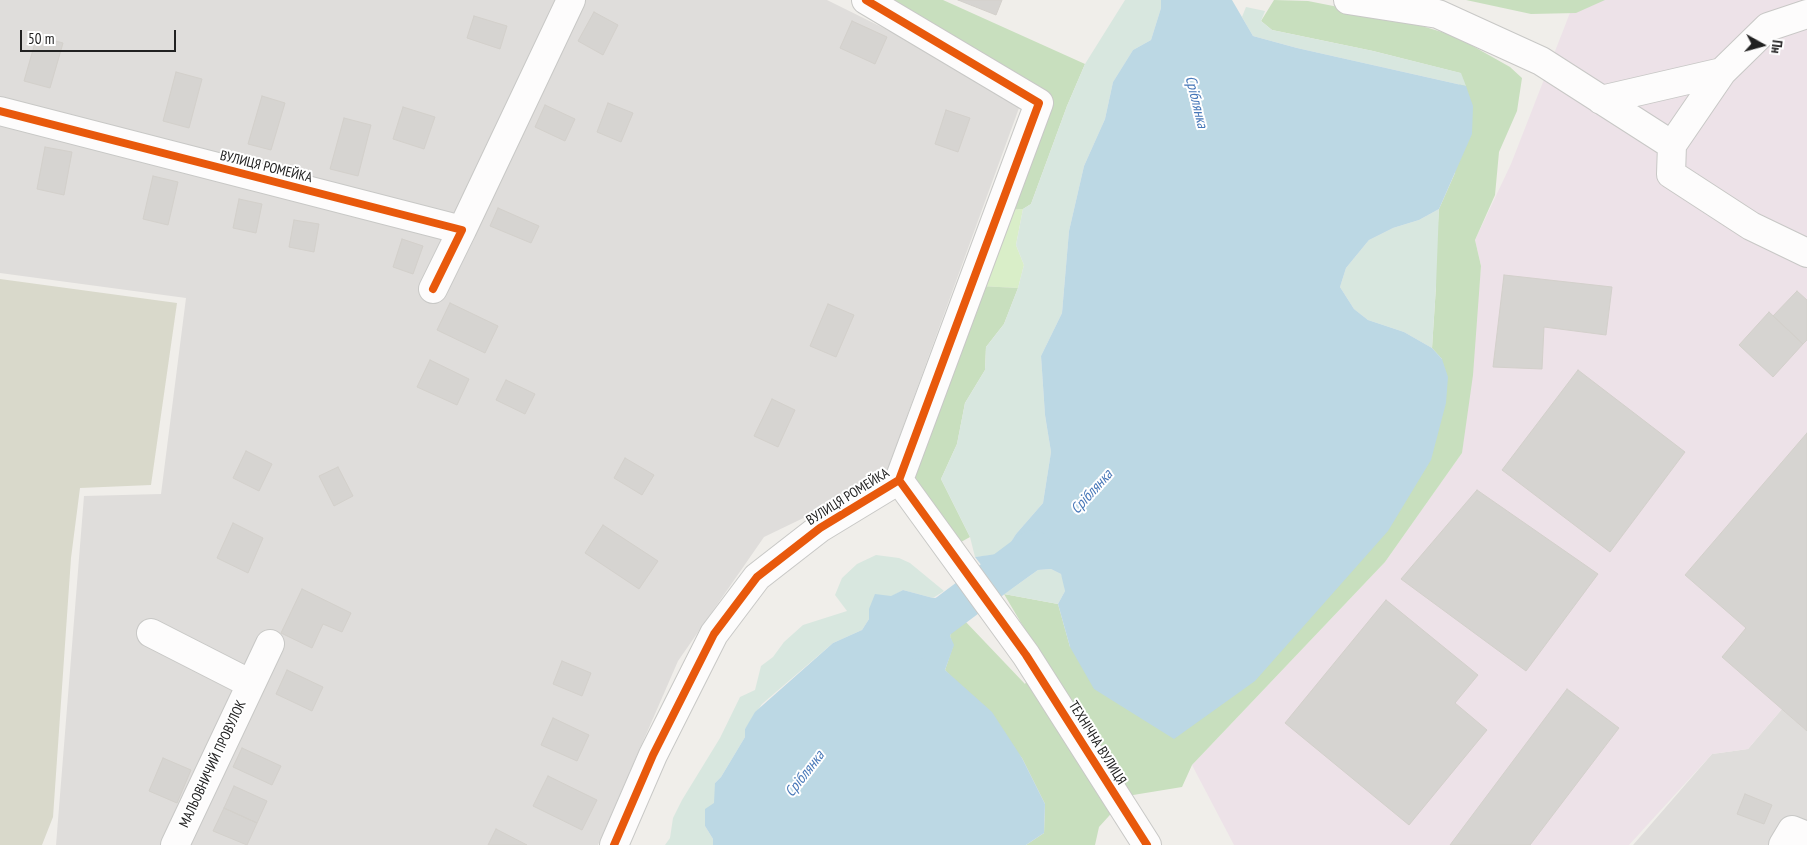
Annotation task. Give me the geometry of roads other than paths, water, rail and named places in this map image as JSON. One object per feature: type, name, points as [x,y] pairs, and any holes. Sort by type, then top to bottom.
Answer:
[{"type":"street","points":[[433,290],[571,0]]},
{"type":"street","name":"ВУЛИЦЯ РОМЕЙКА","points":[[614,845],[653,755],[714,634],[757,577],[820,528],[899,480],[1039,103],[866,0]]},
{"type":"street","points":[[1348,0],[1438,14],[1541,61],[1672,145]]},
{"type":"street","points":[[1807,14],[1768,27],[1722,72],[1672,145],[1671,174],[1751,226],[1807,253]]},
{"type":"street","points":[[1601,100],[1722,72]]},
{"type":"street","name":"ВУЛИЦЯ РОМЕЙКА","points":[[0,111],[462,230]]},
{"type":"street","name":"ТЕХНІЧНА ВУЛИЦЯ","points":[[899,480],[1026,654],[1146,845]]},
{"type":"street","name":"МАЛЬОВНИЧИЙ ПРОВУЛОК","points":[[151,633],[251,684]]},
{"type":"street","name":"МАЛЬОВНИЧИЙ ПРОВУЛОК","points":[[175,845],[270,644]]},
{"type":"street","points":[[1783,845],[1792,830],[1807,836]]},
{"type":"water","points":[[1161,0],[1232,0],[1253,36],[1297,48],[1466,86],[1473,106],[1472,134],[1439,209],[1419,220],[1393,228],[1369,240],[1346,268],[1340,287],[1354,309],[1368,320],[1404,332],[1432,348],[1442,359],[1448,377],[1446,403],[1431,460],[1388,531],[1255,681],[1174,739],[1094,689],[1070,647],[1058,604],[1065,591],[1061,574],[1051,569],[1038,570],[1004,594],[975,557],[1004,553],[1016,534],[1043,503],[1051,452],[1045,415],[1041,356],[1062,313],[1069,231],[1084,166],[1105,119],[1113,82],[1133,50],[1151,40],[1161,8]]},
{"type":"water","points":[[903,590],[933,598],[952,597],[964,620],[954,625],[950,636],[954,645],[945,670],[992,712],[1022,758],[1045,804],[1044,833],[1026,845],[713,845],[713,839],[705,826],[705,809],[714,803],[715,783],[721,777],[745,737],[745,729],[755,712],[833,643],[862,630],[869,619],[869,609],[875,594],[891,596]]},
{"type":"waterway","name":"Сріблянка","points":[[917,640],[930,626],[1033,549]]}]
